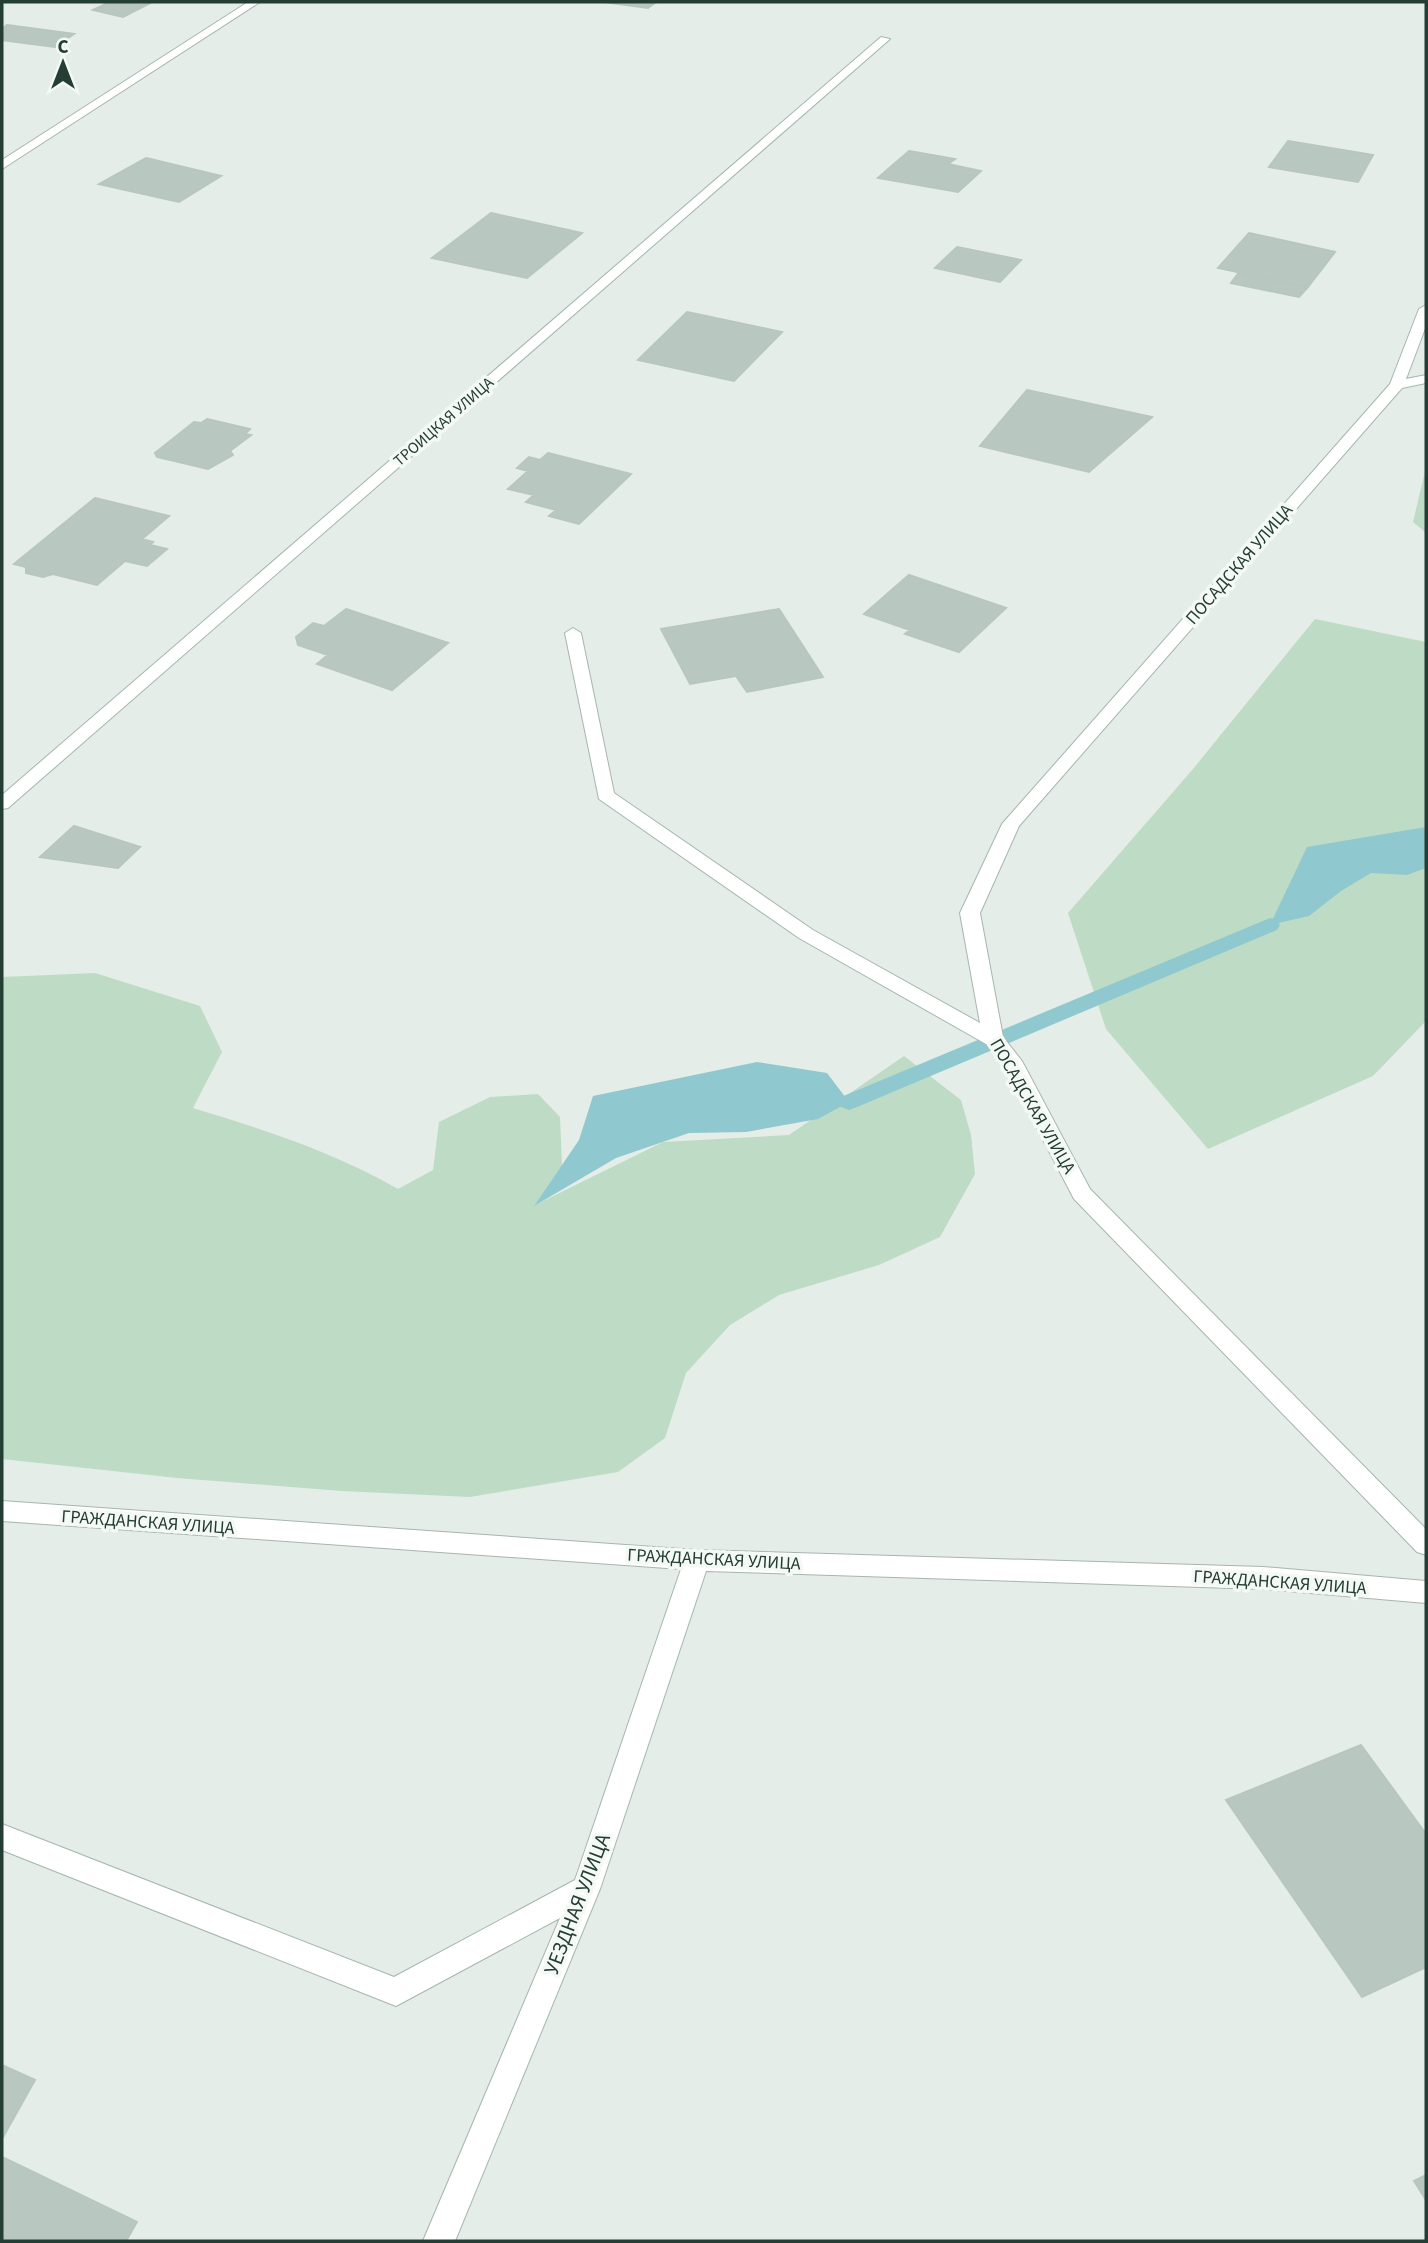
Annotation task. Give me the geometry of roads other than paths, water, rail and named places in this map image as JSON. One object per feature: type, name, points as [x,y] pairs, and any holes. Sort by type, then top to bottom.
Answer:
[{"type":"street","points":[[2,165],[255,2]]},
{"type":"street","name":"ТРОИЦКАЯ УЛИЦА","points":[[2,804],[885,39]]},
{"type":"street","name":"ПОСАДСКАЯ УЛИЦА","points":[[1426,309],[1397,385],[1011,824],[970,914],[993,1039],[1012,1061],[1082,1194],[1426,1545]]},
{"type":"street","points":[[1397,385],[1426,379]]},
{"type":"street","points":[[573,633],[604,795],[806,934],[993,1039]]},
{"type":"street","name":"ГРАЖДАНСКАЯ УЛИЦА","points":[[2,1511],[697,1560],[1263,1578],[1426,1592]]},
{"type":"street","name":"УЕЗДНАЯ УЛИЦА","points":[[439,2241],[586,1889],[697,1560]]},
{"type":"street","points":[[2,1837],[396,1992],[586,1889]]},
{"type":"water","points":[[1426,827],[1426,868],[1407,875],[1371,873],[1341,891],[1309,916],[1270,925],[1307,847]]},
{"type":"water","points":[[757,1062],[827,1073],[849,1102],[818,1119],[746,1132],[689,1133],[616,1158],[534,1206],[579,1140],[593,1096]]},
{"type":"waterway","points":[[849,1102],[1270,925]]}]
